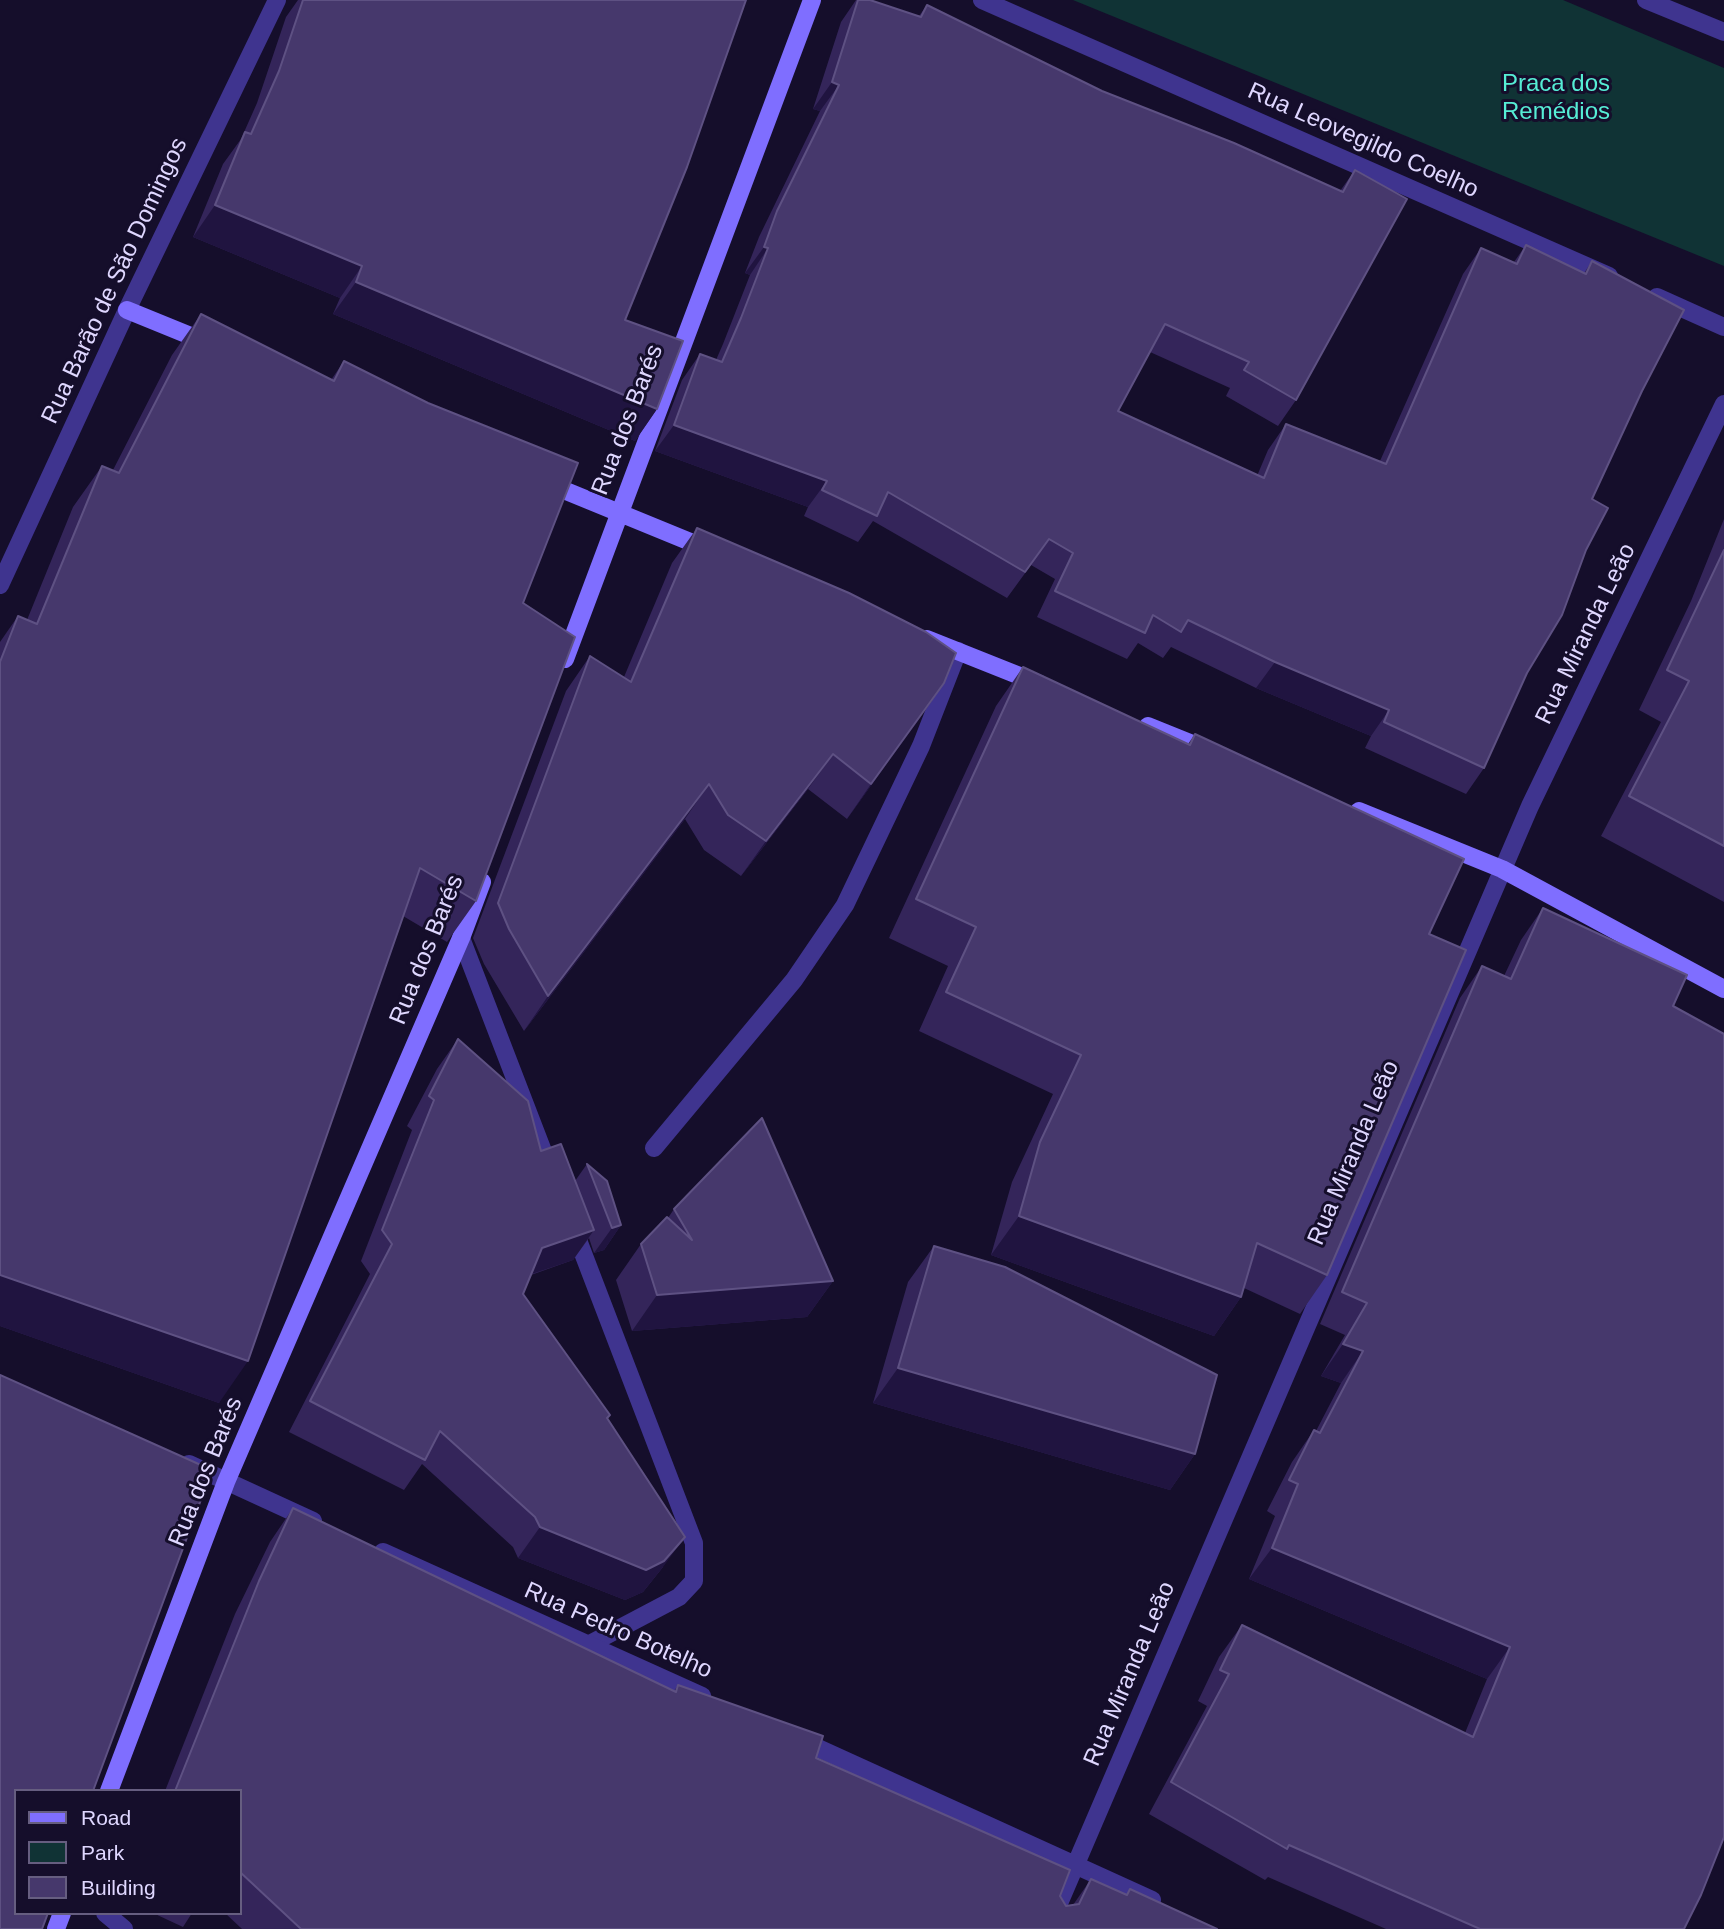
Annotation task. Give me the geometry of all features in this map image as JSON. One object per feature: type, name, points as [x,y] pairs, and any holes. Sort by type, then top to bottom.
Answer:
[{"type":"street","name":"Rua Barão de São Domingos","points":[[0,584],[127,310],[278,0]]},
{"type":"street","name":"Rua dos Barés","points":[[557,680],[812,0]]},
{"type":"street","name":"Rua Leovegildo Coelho","points":[[982,0],[1724,327]]},
{"type":"street","points":[[1646,0],[1724,32]]},
{"type":"street","points":[[127,310],[228,352]]},
{"type":"street","name":"Rua Miranda Leão","points":[[1048,1929],[1502,869],[1724,404]]},
{"type":"street","points":[[531,476],[732,559]]},
{"type":"street","points":[[908,631],[1061,692]]},
{"type":"street","points":[[654,1148],[794,980],[845,905],[916,757],[958,651]]},
{"type":"street","points":[[1126,718],[1222,756]]},
{"type":"street","points":[[1337,802],[1502,869],[1724,989]]},
{"type":"street","name":"Rua dos Barés","points":[[110,1789],[226,1482],[461,938],[490,860]]},
{"type":"street","points":[[461,938],[694,1543],[694,1581],[679,1597],[589,1644]]},
{"type":"street","points":[[176,1458],[326,1527]]},
{"type":"street","name":"Rua Pedro Botelho","points":[[363,1543],[713,1701]]},
{"type":"street","points":[[776,1729],[1168,1908]]},
{"type":"street","points":[[107,1915],[124,1929]]},
{"type":"green space","name":"Praca dos Remédios","points":[[1073,0],[1563,0],[1724,68],[1724,266]]},
{"type":"building","points":[[303,0],[746,0],[687,167],[625,320],[683,341],[657,409],[356,282],[362,266],[215,205],[245,132],[251,134],[279,71]]},
{"type":"building","points":[[858,0],[870,0],[921,17],[927,5],[1102,91],[1234,143],[1343,192],[1355,170],[1407,199],[1296,400],[1244,370],[1249,362],[1165,324],[1118,411],[1264,478],[1286,424],[1386,464],[1481,248],[1517,264],[1526,245],[1586,274],[1592,261],[1684,310],[1642,391],[1592,499],[1608,508],[1586,550],[1562,615],[1527,673],[1484,768],[1384,722],[1389,710],[1275,662],[1188,620],[1181,632],[1153,615],[1145,633],[1055,591],[1073,553],[1049,539],[1025,572],[888,492],[877,516],[822,490],[827,481],[674,425],[700,354],[722,362],[768,248],[764,247],[777,211],[839,85],[832,82]]},
{"type":"building","points":[[201,314],[334,381],[344,361],[428,403],[578,463],[523,603],[575,637],[476,901],[420,868],[248,1361],[0,1275],[0,662],[18,616],[37,624],[102,466],[119,473]]},
{"type":"building","points":[[697,528],[849,593],[926,632],[956,653],[944,683],[871,784],[833,754],[766,841],[728,815],[709,784],[548,996],[509,929],[498,903],[590,656],[631,682]]},
{"type":"building","points":[[1724,550],[1724,846],[1629,796],[1689,681],[1667,670]]},
{"type":"building","points":[[1023,667],[1190,745],[1195,734],[1464,859],[1429,934],[1466,950],[1327,1275],[1257,1243],[1241,1297],[1019,1216],[1040,1142],[1081,1055],[946,992],[976,927],[916,899]]},
{"type":"building","points":[[1543,908],[1687,975],[1673,1006],[1724,1034],[1724,1837],[1684,1929],[1480,1929],[1289,1845],[1287,1849],[1171,1782],[1229,1674],[1220,1670],[1242,1625],[1473,1737],[1510,1647],[1272,1548],[1298,1484],[1289,1480],[1314,1430],[1320,1433],[1363,1351],[1343,1344],[1367,1303],[1342,1292],[1482,966],[1511,979]]},
{"type":"building","points":[[458,1039],[528,1101],[541,1151],[561,1144],[594,1230],[542,1248],[523,1294],[610,1415],[607,1418],[685,1537],[664,1561],[646,1570],[540,1527],[535,1517],[440,1431],[425,1460],[310,1401],[392,1244],[382,1230],[434,1100],[429,1096]]},
{"type":"building","points":[[762,1118],[833,1281],[657,1295],[641,1244],[667,1217],[692,1240],[674,1209]]},
{"type":"building","points":[[587,1164],[607,1181],[621,1225],[612,1228]]},
{"type":"building","points":[[934,1246],[1005,1267],[1217,1375],[1195,1454],[898,1368]]},
{"type":"building","points":[[0,1375],[212,1470],[94,1789],[14,1789],[14,1915],[47,1915],[42,1929],[0,1929]]},
{"type":"building","points":[[293,1508],[676,1692],[678,1685],[823,1736],[816,1758],[1070,1870],[1060,1896],[1066,1906],[1079,1904],[1091,1879],[1127,1895],[1130,1889],[1217,1929],[301,1929],[242,1874],[242,1789],[176,1789],[259,1581]]}]
